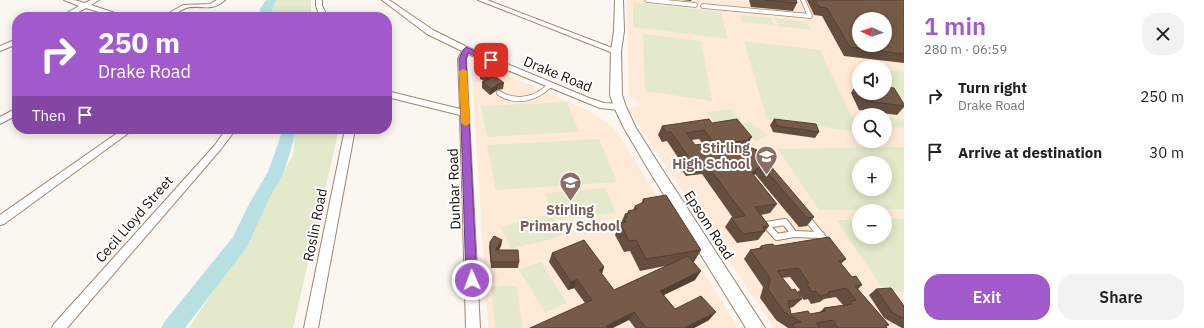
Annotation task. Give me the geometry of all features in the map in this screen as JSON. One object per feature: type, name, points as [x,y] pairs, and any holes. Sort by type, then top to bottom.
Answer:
[{"type":"street","points":[[67,0],[106,12]]},
{"type":"street","points":[[74,12],[96,0]]},
{"type":"street","points":[[175,12],[185,6],[210,6],[222,0]]},
{"type":"street","points":[[319,0],[319,6],[322,12]]},
{"type":"street","name":"Drake Road","points":[[384,0],[424,28],[466,50],[597,104],[620,107]]},
{"type":"street","points":[[481,0],[616,51]]},
{"type":"street","name":"Epsom Road","points":[[617,1],[619,31],[616,51],[616,95],[620,107],[630,128],[652,166],[756,328]]},
{"type":"street","points":[[0,49],[12,43]]},
{"type":"street","name":"Dunbar Road","points":[[466,50],[462,59],[473,328]]},
{"type":"street","points":[[392,95],[465,113]]},
{"type":"street","points":[[0,121],[12,114]]},
{"type":"street","points":[[0,221],[121,134]]},
{"type":"street","name":"Cecil Lloyd Street","points":[[59,328],[229,134]]},
{"type":"street","name":"Roslin Road","points":[[311,328],[349,134]]},
{"type":"lane","points":[[647,0],[695,5]]},
{"type":"lane","points":[[703,6],[809,17],[810,15],[803,0]]},
{"type":"lane","points":[[499,93],[509,99],[535,97],[540,95],[550,85]]},
{"type":"lane","points":[[800,210],[830,248]]},
{"type":"lane","points":[[794,234],[821,235]]},
{"type":"shaded area","name":"Stirling High School","points":[[627,0],[904,1],[904,328],[774,328],[628,109],[640,105],[629,96]]},
{"type":"shaded area","name":"Stirling Primary School","points":[[472,75],[507,75],[591,112],[613,127],[738,328],[488,328]]},
{"type":"green space","points":[[273,0],[311,0],[312,12],[270,12],[269,7]]},
{"type":"green space","points":[[633,2],[721,12],[728,39],[633,27]]},
{"type":"green space","points":[[740,15],[771,18],[774,25],[742,22]]},
{"type":"green space","points":[[775,18],[806,22],[811,30],[778,26]]},
{"type":"green space","points":[[643,34],[701,41],[712,101],[645,91]]},
{"type":"green space","points":[[744,41],[820,50],[852,117],[852,131],[767,119]]},
{"type":"green space","points":[[892,71],[904,72],[904,98],[892,97]]},
{"type":"green space","points":[[567,102],[579,132],[487,137],[481,106]]},
{"type":"green space","points":[[731,109],[742,120],[716,124],[706,112]]},
{"type":"green space","points":[[892,118],[904,120],[904,128],[892,127]]},
{"type":"green space","points":[[748,121],[768,135],[756,141],[736,128]]},
{"type":"green space","points":[[295,134],[338,134],[293,328],[189,328],[249,237],[293,155]]},
{"type":"green space","points":[[599,139],[617,182],[496,190],[487,145]]},
{"type":"green space","points":[[904,147],[904,209],[892,209],[892,204],[852,204],[852,210],[819,210],[778,149]]},
{"type":"green space","points":[[605,188],[616,213],[553,219],[545,193]]},
{"type":"green space","points":[[550,214],[562,236],[511,249],[501,227]]},
{"type":"green space","points":[[892,219],[904,219],[904,292],[886,293],[852,244],[892,244]]},
{"type":"green space","points":[[836,220],[852,220],[852,243]]},
{"type":"green space","points":[[541,262],[567,303],[545,312],[519,270]]},
{"type":"green space","points":[[491,286],[517,286],[522,328],[495,328]]},
{"type":"building","points":[[765,0],[796,0],[797,3]]},
{"type":"building","points":[[815,0],[904,0],[904,54],[889,52],[892,52],[892,12],[852,12],[852,47],[850,47],[827,8],[819,7]]},
{"type":"building","points":[[480,65],[489,65],[490,78],[495,76],[504,83],[498,84],[491,89],[482,82],[489,79],[480,73]]},
{"type":"building","points":[[892,88],[894,88],[904,106],[867,101],[892,100]]},
{"type":"building","points":[[709,119],[712,123],[737,119],[752,137],[748,138],[750,140],[734,142],[732,146],[737,149],[752,148],[757,150],[814,217],[807,218],[761,165],[752,173],[777,204],[755,207],[769,226],[763,227],[765,231],[743,234],[731,218],[745,216],[707,165],[691,167],[683,156],[688,156],[671,132],[666,132],[662,126]],"holes":[[[704,130],[714,143],[695,145],[686,133]]]},
{"type":"building","points":[[774,119],[816,124],[819,132],[777,126]]},
{"type":"building","points":[[666,195],[701,250],[646,259],[636,240],[629,241],[620,223],[626,222],[624,218],[627,218],[625,214],[630,213],[628,211],[637,209],[635,206],[644,202],[643,199]]},
{"type":"building","points":[[494,236],[502,240],[495,250],[518,250],[519,262],[491,262],[490,242]]},
{"type":"building","points":[[829,237],[846,259],[839,261],[852,277],[856,276],[862,285],[855,286],[889,325],[885,325],[887,328],[838,328],[833,320],[816,323],[820,328],[795,328],[792,324],[801,322],[784,312],[768,289],[770,278],[750,250],[762,248],[761,246],[765,245],[773,244],[774,246]],"holes":[[[798,268],[809,283],[806,283],[812,292],[816,291],[820,296],[829,294],[828,292],[846,288],[856,300],[850,302],[852,304],[824,308],[826,311],[810,314],[808,311],[791,314],[788,301],[802,299],[795,289],[792,290],[777,271]]]},
{"type":"building","points":[[584,240],[604,267],[599,270],[614,290],[688,256],[701,271],[660,291],[675,309],[701,296],[716,312],[684,328],[646,328],[634,312],[606,326],[607,328],[530,328],[592,300],[577,279],[571,282],[552,253]]},
{"type":"building","points":[[891,288],[904,306],[904,319],[892,312],[876,289]]},
{"type":"waterway","points":[[266,12],[271,0]]},
{"type":"waterway","points":[[172,328],[240,242],[258,204],[276,172],[288,134]]},
{"type":"slow traffic","points":[[463,71],[466,123]]},
{"type":"place","name":"Stirling High School","points":[[766,176]]},
{"type":"place","name":"Stirling Primary School","points":[[570,202]]},
{"type":"route","points":[[472,280],[462,59],[466,50],[491,60]]}]
